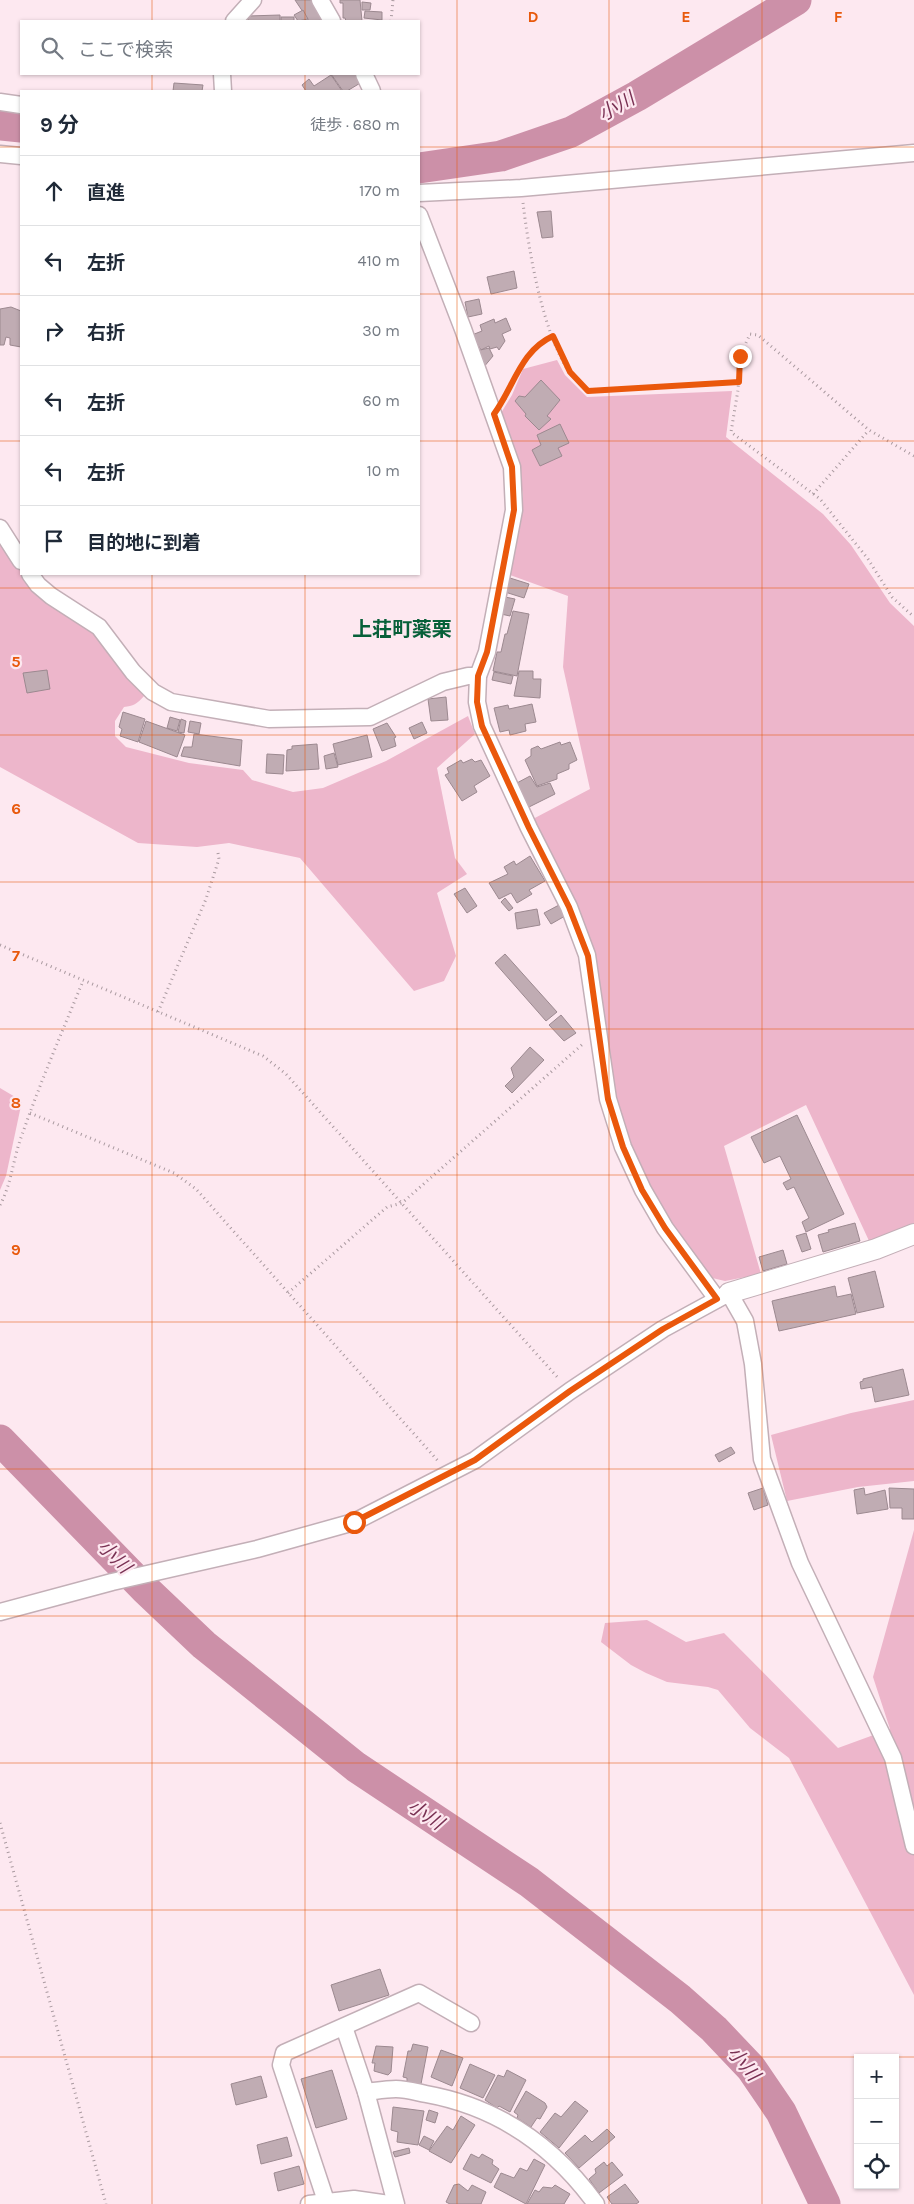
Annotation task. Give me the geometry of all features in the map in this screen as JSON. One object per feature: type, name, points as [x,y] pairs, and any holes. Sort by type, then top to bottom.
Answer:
[{"type":"street","points":[[235,20],[253,0]]},
{"type":"street","points":[[320,0],[331,20]]},
{"type":"street","points":[[222,75],[223,90]]},
{"type":"street","points":[[364,75],[372,90]]},
{"type":"street","points":[[0,102],[20,105]]},
{"type":"street","points":[[420,193],[522,188],[914,153]]},
{"type":"street","points":[[0,154],[20,156]]},
{"type":"street","points":[[420,218],[512,467],[514,510],[487,652],[478,676],[477,702],[482,726],[525,820],[569,907],[588,956],[608,1099],[623,1147],[642,1190],[665,1228],[745,1321],[753,1364],[762,1459],[800,1563],[893,1758],[914,1846]]},
{"type":"street","points":[[0,528],[20,559]]},
{"type":"street","points":[[31,575],[38,585],[51,596],[99,627],[133,672],[153,692],[171,702],[269,719],[370,717],[443,682],[468,676],[478,676]]},
{"type":"street","points":[[0,1612],[112,1582],[257,1549],[354,1522],[475,1460],[570,1391],[663,1329],[723,1296],[876,1249],[914,1234]]},
{"type":"street","points":[[326,2201],[281,2065],[284,2053],[420,1992],[471,2023]]},
{"type":"street","points":[[344,2027],[366,2092],[396,2204]]},
{"type":"street","points":[[366,2092],[396,2089],[456,2099],[497,2116],[544,2147],[578,2179],[596,2204]]},
{"type":"street","points":[[309,2204],[354,2198],[390,2204]]},
{"type":"path","points":[[391,20],[393,0]]},
{"type":"path","points":[[522,188],[528,247],[553,336],[570,372],[588,391],[739,382]]},
{"type":"path","points":[[914,456],[869,430],[758,335],[750,334],[740,356],[739,382],[731,432],[820,499],[847,531],[892,596],[914,617]]},
{"type":"path","points":[[494,414],[529,354],[540,342],[553,336]]},
{"type":"path","points":[[813,494],[869,430]]},
{"type":"path","points":[[158,1012],[206,899],[219,859],[218,853]]},
{"type":"path","points":[[0,945],[263,1056],[271,1062],[286,1074],[570,1391]]},
{"type":"path","points":[[0,1205],[13,1174],[19,1142],[83,981]]},
{"type":"path","points":[[288,1293],[387,1208],[402,1203],[598,1031]]},
{"type":"path","points":[[30,1113],[174,1173],[196,1189],[450,1473]]},
{"type":"path","points":[[0,1823],[106,2204]]},
{"type":"shaded area","points":[[557,360],[565,375],[587,397],[732,391],[726,437],[823,514],[851,545],[890,603],[914,626],[914,1223],[870,1243],[806,1105],[724,1146],[761,1274],[725,1281],[708,1277],[685,1248],[638,1167],[618,1111],[600,1001],[531,820],[590,789],[563,667],[568,596],[507,574],[523,497],[520,474],[501,413],[512,395],[523,369]]},
{"type":"shaded area","points":[[0,541],[20,569],[20,575],[91,626],[143,692],[144,696],[142,699],[135,704],[124,707],[115,721],[115,736],[126,747],[189,763],[243,770],[252,780],[293,792],[323,788],[386,761],[468,716],[475,734],[437,768],[455,858],[467,874],[437,893],[456,956],[444,981],[414,991],[300,858],[229,843],[197,847],[138,843],[0,767]]},
{"type":"shaded area","points":[[0,1088],[22,1101],[6,1176],[0,1190]]},
{"type":"shaded area","points":[[914,1400],[914,1481],[858,1487],[787,1501],[771,1435],[851,1413]]},
{"type":"shaded area","points":[[914,1530],[914,1995],[789,1758],[750,1728],[718,1690],[667,1682],[631,1665],[601,1642],[605,1623],[647,1620],[686,1642],[724,1633],[838,1748],[890,1729],[873,1677]]},
{"type":"building","points":[[295,0],[312,0],[327,20],[308,20]]},
{"type":"building","points":[[340,0],[360,0],[362,20],[346,20],[343,18],[343,3],[340,3]]},
{"type":"building","points":[[362,2],[371,3],[370,10],[362,10]]},
{"type":"building","points":[[303,10],[308,19],[297,20],[294,15]]},
{"type":"building","points":[[365,11],[382,12],[382,20],[364,18]]},
{"type":"building","points":[[280,15],[280,20],[248,20],[248,16]]},
{"type":"building","points":[[281,17],[294,17],[294,20],[281,20]]},
{"type":"building","points":[[331,75],[341,90],[305,90],[302,85],[309,79],[314,86]]},
{"type":"building","points":[[332,75],[358,75],[362,82],[349,90],[342,90]]},
{"type":"building","points":[[174,83],[203,85],[202,90],[173,90]]},
{"type":"building","points":[[551,211],[553,237],[542,238],[537,212]]},
{"type":"building","points":[[514,271],[517,288],[491,294],[487,277]]},
{"type":"building","points":[[479,299],[482,314],[468,317],[465,302]]},
{"type":"building","points":[[11,307],[20,311],[20,347],[10,345],[10,338],[6,337],[4,345],[0,345],[0,309]]},
{"type":"building","points":[[506,318],[511,330],[502,334],[505,341],[499,350],[497,347],[490,349],[489,346],[481,350],[472,335],[482,331],[480,325],[494,319],[495,323]]},
{"type":"building","points":[[489,348],[493,356],[483,368],[476,351]]},
{"type":"building","points":[[541,380],[560,400],[547,416],[551,419],[539,430],[525,416],[526,414],[515,401],[519,396],[525,397]]},
{"type":"building","points":[[560,424],[569,443],[558,448],[562,456],[540,466],[532,450],[541,445],[537,435]]},
{"type":"building","points":[[510,578],[529,584],[524,598],[505,592]]},
{"type":"building","points":[[505,597],[515,599],[510,616],[501,614]]},
{"type":"building","points":[[513,611],[529,614],[517,676],[493,671],[497,652],[501,652]]},
{"type":"building","points":[[47,670],[50,689],[27,693],[23,673]]},
{"type":"building","points":[[519,671],[533,671],[533,679],[541,679],[540,698],[514,696]]},
{"type":"building","points":[[494,672],[513,676],[511,684],[492,680]]},
{"type":"building","points":[[446,697],[448,720],[431,721],[428,699]]},
{"type":"building","points":[[532,704],[536,722],[525,724],[526,731],[510,735],[509,730],[500,732],[494,708],[508,705],[509,709]]},
{"type":"building","points":[[123,712],[145,719],[138,742],[120,736],[122,729],[119,727]]},
{"type":"building","points":[[170,717],[180,720],[177,731],[167,728]]},
{"type":"building","points":[[181,719],[186,721],[184,733],[178,732]]},
{"type":"building","points":[[146,721],[185,735],[177,757],[139,742]]},
{"type":"building","points":[[190,721],[201,723],[199,734],[188,732]]},
{"type":"building","points":[[422,722],[427,733],[414,739],[409,728]]},
{"type":"building","points":[[387,723],[396,737],[394,738],[396,746],[382,751],[373,729]]},
{"type":"building","points":[[194,734],[242,740],[240,766],[181,756],[184,747],[192,747]]},
{"type":"building","points":[[367,735],[372,757],[338,765],[333,744]]},
{"type":"building","points":[[560,742],[561,745],[570,742],[577,760],[569,764],[569,769],[557,774],[557,779],[537,786],[525,760],[531,756],[531,749],[538,746],[541,749]]},
{"type":"building","points":[[317,744],[319,769],[286,771],[287,750],[292,749],[292,746]]},
{"type":"building","points":[[334,753],[338,767],[326,769],[324,756]]},
{"type":"building","points":[[267,754],[284,755],[283,774],[266,773]]},
{"type":"building","points":[[472,759],[475,762],[481,760],[490,776],[474,786],[477,792],[462,801],[445,775],[449,773],[447,768],[461,760],[463,763]]},
{"type":"building","points":[[530,776],[537,787],[550,783],[555,794],[527,808],[515,784]]},
{"type":"building","points":[[530,856],[545,881],[529,890],[532,894],[517,903],[511,893],[499,899],[489,883],[508,874],[504,867],[514,861],[516,865]]},
{"type":"building","points":[[465,888],[477,906],[467,913],[454,894]]},
{"type":"building","points":[[505,898],[513,908],[509,911],[501,902]]},
{"type":"building","points":[[559,905],[565,916],[551,924],[544,913]]},
{"type":"building","points":[[537,909],[540,925],[517,929],[515,913]]},
{"type":"building","points":[[505,954],[557,1012],[546,1021],[495,963]]},
{"type":"building","points":[[561,1015],[576,1033],[564,1041],[549,1025]]},
{"type":"building","points":[[530,1047],[544,1060],[512,1093],[505,1086],[514,1077],[511,1068]]},
{"type":"building","points":[[797,1115],[844,1214],[806,1232],[802,1222],[809,1218],[794,1187],[787,1190],[783,1183],[791,1179],[780,1156],[764,1163],[751,1137]]},
{"type":"building","points":[[855,1223],[860,1241],[823,1252],[818,1235],[829,1232],[828,1230]]},
{"type":"building","points":[[806,1233],[811,1249],[802,1252],[796,1236]]},
{"type":"building","points":[[783,1250],[787,1264],[763,1271],[759,1257]]},
{"type":"building","points":[[875,1271],[884,1307],[857,1313],[848,1278]]},
{"type":"building","points":[[835,1286],[837,1297],[851,1294],[856,1314],[779,1331],[772,1301]]},
{"type":"building","points":[[903,1369],[909,1395],[875,1402],[872,1387],[861,1389],[860,1382],[863,1379]]},
{"type":"building","points":[[731,1447],[735,1453],[719,1462],[715,1455]]},
{"type":"building","points":[[763,1488],[768,1505],[754,1510],[748,1493]]},
{"type":"building","points":[[864,1488],[865,1495],[885,1490],[888,1509],[857,1514],[854,1490]]},
{"type":"building","points":[[889,1488],[914,1489],[914,1519],[902,1519],[902,1508],[890,1508]]},
{"type":"building","points":[[380,1969],[389,1995],[339,2011],[331,1985]]},
{"type":"building","points":[[413,2044],[428,2047],[421,2084],[407,2082],[407,2078],[403,2077],[408,2051],[411,2051]]},
{"type":"building","points":[[376,2046],[393,2047],[391,2072],[388,2075],[374,2071],[375,2063],[372,2063]]},
{"type":"building","points":[[441,2050],[463,2058],[452,2086],[431,2077]]},
{"type":"building","points":[[470,2064],[495,2075],[483,2098],[460,2088]]},
{"type":"building","points":[[332,2070],[347,2119],[316,2128],[301,2079]]},
{"type":"building","points":[[507,2070],[526,2080],[510,2112],[499,2106],[497,2108],[485,2100],[498,2075],[504,2077]]},
{"type":"building","points":[[261,2076],[267,2097],[236,2105],[231,2084]]},
{"type":"building","points":[[526,2091],[545,2103],[547,2107],[540,2119],[537,2118],[531,2127],[517,2118],[518,2115],[514,2112]]},
{"type":"building","points":[[575,2101],[588,2111],[559,2148],[540,2132],[555,2113],[561,2117]]},
{"type":"building","points":[[393,2107],[424,2111],[418,2145],[397,2142],[398,2132],[391,2130]]},
{"type":"building","points":[[429,2110],[438,2113],[435,2123],[426,2120]]},
{"type":"building","points":[[461,2116],[475,2125],[451,2163],[429,2151],[447,2126],[453,2130]]},
{"type":"building","points":[[607,2129],[615,2137],[579,2168],[565,2153],[585,2135],[592,2142]]},
{"type":"building","points":[[424,2136],[434,2141],[429,2150],[419,2145]]},
{"type":"building","points":[[287,2137],[292,2156],[261,2164],[257,2145]]},
{"type":"building","points":[[409,2148],[410,2153],[395,2157],[393,2152]]},
{"type":"building","points":[[471,2154],[479,2158],[482,2154],[493,2160],[492,2164],[499,2169],[491,2183],[463,2169]]},
{"type":"building","points":[[534,2159],[545,2165],[526,2204],[494,2187],[501,2173],[514,2178],[520,2168],[527,2171]]},
{"type":"building","points":[[604,2162],[607,2166],[612,2162],[623,2175],[599,2193],[589,2179],[596,2173],[595,2169]]},
{"type":"building","points":[[299,2166],[304,2184],[278,2191],[274,2173]]},
{"type":"building","points":[[459,2184],[468,2191],[472,2185],[486,2192],[481,2204],[450,2204],[446,2202],[454,2185]]},
{"type":"building","points":[[625,2184],[639,2202],[636,2204],[612,2204],[607,2197]]},
{"type":"building","points":[[555,2185],[570,2194],[564,2204],[527,2204],[535,2190],[539,2192],[543,2187],[552,2188]]},
{"type":"waterway","name":"小川","points":[[420,168],[501,156],[571,132],[637,96],[796,0]]},
{"type":"waterway","name":"小川","points":[[0,125],[20,127]]},
{"type":"waterway","name":"小川","points":[[0,1440],[145,1589],[204,1645],[356,1767],[529,1882],[680,1999],[714,2029],[751,2068],[781,2112],[825,2204]]},
{"type":"district","name":"上荘町薬栗","points":[[402,629]]},
{"type":"route","points":[[354,1522],[475,1460],[570,1391],[663,1329],[717,1299],[665,1228],[642,1190],[623,1147],[608,1099],[588,956],[569,907],[529,828],[482,726],[477,702],[478,676],[487,652],[514,510],[512,467],[494,414],[529,354],[540,342],[553,336],[570,372],[588,391],[739,382],[740,356]]}]
